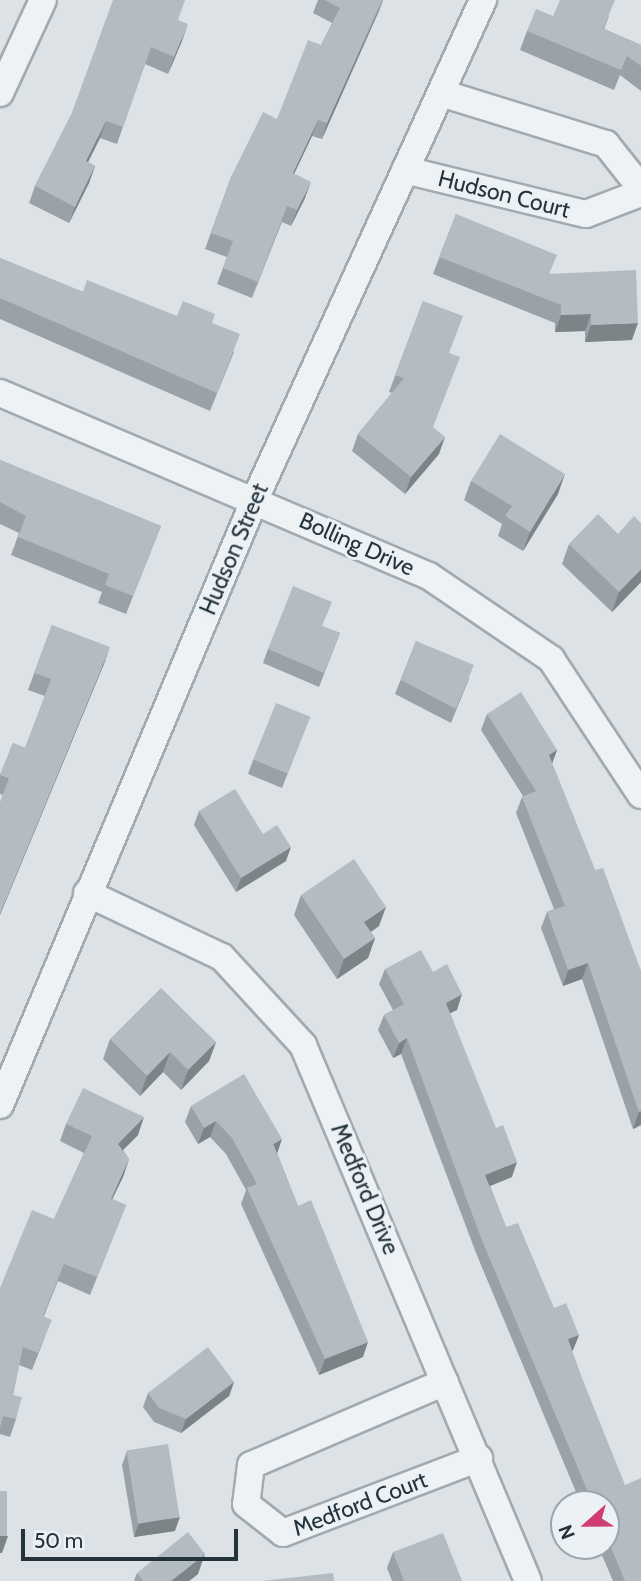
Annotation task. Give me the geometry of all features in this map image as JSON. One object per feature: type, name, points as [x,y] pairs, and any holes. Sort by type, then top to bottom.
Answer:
[{"type":"street","points":[[0,93],[43,0]]},
{"type":"street","name":"Hudson Street","points":[[0,1105],[255,499],[484,0]]},
{"type":"street","name":"Hudson Court","points":[[405,170],[586,214],[641,191],[606,144],[441,93]]},
{"type":"street","name":"Bolling Drive","points":[[0,393],[255,499],[429,576],[551,659],[641,794]]},
{"type":"street","name":"Medford Drive","points":[[87,893],[222,957],[303,1045],[479,1458],[528,1581]]},
{"type":"street","name":"Medford Court","points":[[445,1382],[251,1465],[246,1504],[283,1533],[479,1458]]},
{"type":"building","points":[[113,0],[185,0],[178,20],[188,24],[174,57],[151,47],[123,127],[106,121],[86,161],[95,166],[75,207],[35,186],[71,115]]},
{"type":"building","points":[[325,0],[382,0],[327,123],[318,120],[293,173],[311,182],[297,210],[287,206],[258,282],[223,268],[233,241],[211,233],[231,177],[263,112],[277,119],[308,40],[321,45],[340,8]]},
{"type":"building","points":[[560,0],[615,0],[603,29],[641,45],[641,66],[627,56],[621,70],[527,31],[536,9],[553,16]]},
{"type":"building","points":[[456,214],[557,255],[549,274],[636,270],[638,323],[591,325],[591,314],[561,315],[561,305],[439,257]]},
{"type":"building","points":[[0,258],[83,292],[87,280],[177,316],[183,301],[215,314],[212,323],[240,334],[217,393],[0,298]]},
{"type":"building","points":[[423,301],[463,316],[449,353],[460,357],[433,427],[445,437],[411,477],[358,434],[404,378],[395,375]]},
{"type":"building","points":[[500,434],[565,474],[530,532],[505,516],[512,506],[471,481]]},
{"type":"building","points":[[0,460],[161,526],[133,596],[105,585],[109,574],[18,537],[26,516],[0,502]]},
{"type":"building","points":[[598,514],[618,534],[634,516],[641,523],[641,569],[619,592],[569,544]]},
{"type":"building","points":[[293,586],[332,602],[322,626],[340,633],[324,673],[268,649]]},
{"type":"building","points":[[52,625],[110,647],[0,913],[0,802],[9,778],[0,775],[13,743],[25,748],[51,679],[34,673]]},
{"type":"building","points":[[416,641],[474,665],[456,709],[401,680]]},
{"type":"building","points":[[521,692],[557,750],[549,755],[595,870],[603,868],[641,971],[639,1112],[588,963],[568,970],[547,912],[565,906],[522,797],[536,791],[487,714]]},
{"type":"building","points":[[276,703],[310,717],[287,773],[253,760]]},
{"type":"building","points":[[235,789],[263,834],[277,825],[291,847],[241,878],[199,811]]},
{"type":"building","points":[[354,859],[386,907],[364,922],[375,938],[344,959],[301,895]]},
{"type":"building","points":[[421,950],[433,972],[447,964],[462,994],[446,1003],[496,1128],[503,1125],[517,1162],[485,1175],[506,1227],[518,1223],[554,1308],[566,1303],[579,1335],[568,1339],[625,1485],[641,1478],[641,1581],[625,1581],[616,1560],[620,1560],[620,1490],[587,1490],[481,1238],[407,1038],[399,1043],[384,1015],[404,1004],[385,969]]},
{"type":"building","points":[[161,988],[216,1042],[188,1070],[170,1052],[147,1076],[110,1039]]},
{"type":"building","points":[[244,1074],[282,1139],[273,1144],[298,1206],[311,1200],[368,1342],[325,1359],[247,1188],[257,1184],[232,1138],[216,1121],[204,1128],[191,1106]]},
{"type":"building","points":[[83,1088],[144,1117],[118,1144],[129,1159],[111,1199],[126,1205],[97,1277],[64,1264],[43,1316],[52,1320],[38,1353],[23,1347],[13,1395],[22,1397],[16,1419],[3,1416],[0,1428],[0,1288],[32,1210],[54,1219],[92,1136],[66,1124]]},
{"type":"building","points":[[208,1347],[234,1382],[186,1419],[159,1408],[148,1393]]},
{"type":"building","points":[[168,1444],[180,1517],[138,1524],[127,1451]]},
{"type":"building","points":[[0,1491],[7,1491],[7,1536],[0,1536]]},
{"type":"building","points":[[188,1532],[205,1554],[171,1581],[143,1581],[137,1573]]},
{"type":"building","points":[[443,1533],[462,1581],[404,1581],[393,1552]]},
{"type":"building","points":[[333,1573],[334,1581],[262,1581]]}]
